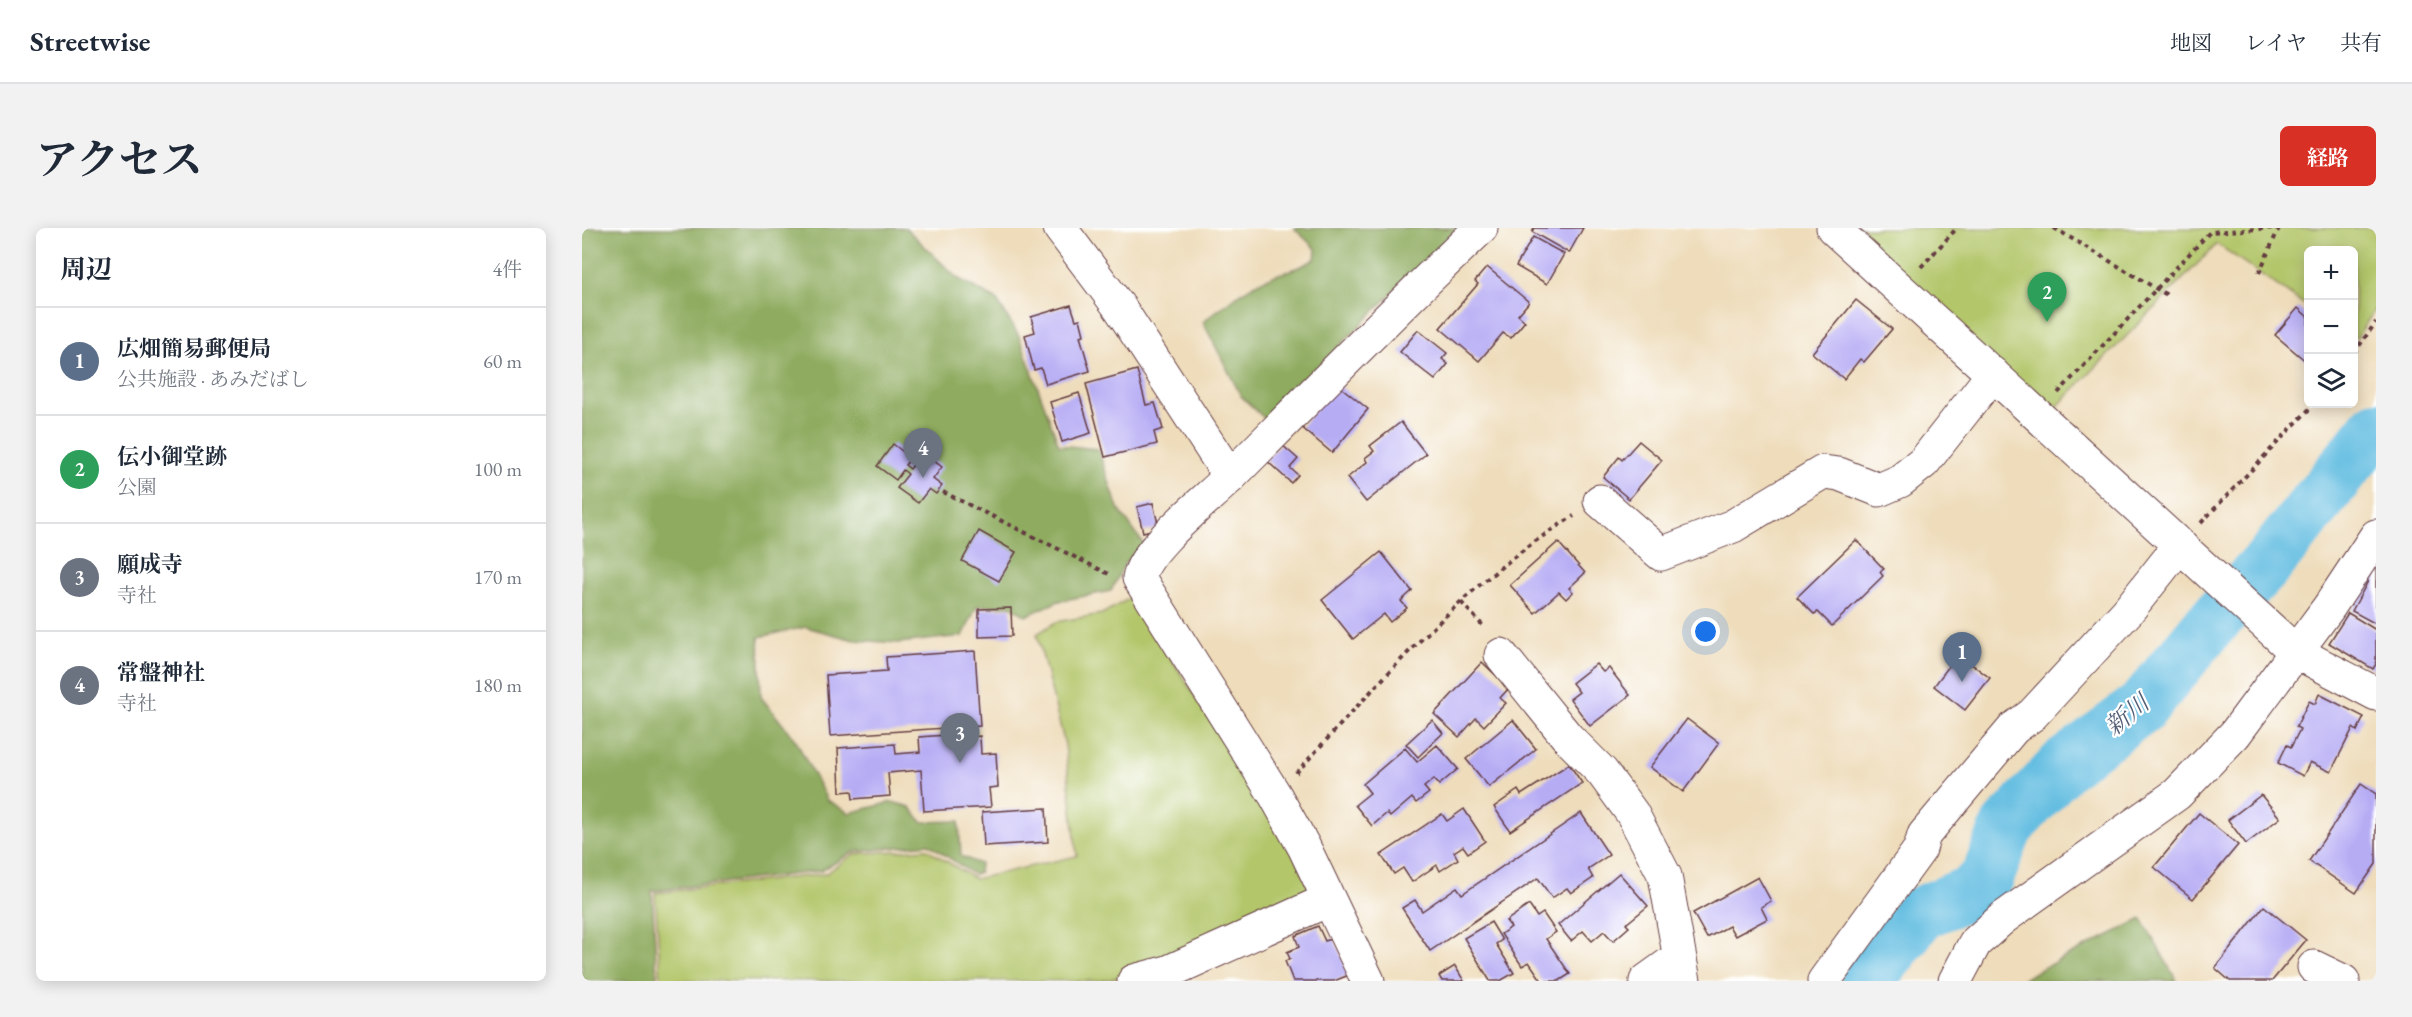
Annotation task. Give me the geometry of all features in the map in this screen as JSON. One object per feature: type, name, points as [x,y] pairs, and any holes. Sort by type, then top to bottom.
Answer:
[{"type":"street","points":[[1060,228],[1120,308],[1230,477]]},
{"type":"street","points":[[1368,981],[1304,847],[1275,795],[1139,578],[1141,567],[1152,551],[1230,477],[1402,303],[1481,228]]},
{"type":"street","points":[[1833,228],[2296,652],[2376,694]]},
{"type":"street","points":[[1600,501],[1661,555],[1733,526],[1823,472],[1839,474],[1879,490],[1900,481],[1924,462],[1993,374]]},
{"type":"street","points":[[1954,981],[1975,943],[2003,918],[2177,794],[2235,734],[2296,652],[2376,536]]},
{"type":"street","points":[[1824,981],[1920,849],[1924,836],[2014,728],[2032,715],[2186,550]]},
{"type":"street","points":[[1500,655],[1568,738],[1602,772],[1632,813],[1665,876],[1681,969],[1646,981]]},
{"type":"street","points":[[1134,981],[1168,972],[1328,900]]},
{"type":"path","points":[[1900,290],[1958,228]]},
{"type":"path","points":[[2054,228],[2168,295]]},
{"type":"path","points":[[2037,415],[2210,232],[2278,228],[2259,273]]},
{"type":"path","points":[[2358,347],[2376,322]]},
{"type":"path","points":[[2186,550],[2310,408]]},
{"type":"path","points":[[943,492],[1108,574]]},
{"type":"path","points":[[1275,795],[1451,610],[1554,528],[1600,501]]},
{"type":"green space","points":[[582,228],[906,228],[957,278],[996,299],[1019,336],[1059,445],[1098,449],[1118,508],[1144,545],[1125,563],[1111,591],[1059,601],[1026,616],[1011,606],[977,606],[963,636],[899,643],[854,640],[806,627],[759,637],[761,697],[796,741],[827,800],[849,813],[892,802],[910,807],[922,822],[959,821],[961,856],[980,864],[979,873],[974,875],[929,844],[853,852],[821,871],[652,891],[657,981],[582,981]]},
{"type":"green space","points":[[1294,228],[1457,228],[1266,420],[1241,396],[1203,322],[1255,284],[1315,259],[1316,249]]},
{"type":"green space","points":[[1850,228],[2376,228],[2376,308],[2358,336],[2358,246],[2304,246],[2304,304],[2217,244],[2051,413]]},
{"type":"green space","points":[[1132,597],[1292,848],[1314,899],[1131,975],[1099,981],[661,981],[655,893],[825,874],[854,854],[927,849],[975,879],[1077,856],[1065,745],[1037,634],[1056,622],[1102,614]]},
{"type":"green space","points":[[2142,919],[2177,981],[2021,981],[2035,972]]},
{"type":"building","points":[[1534,228],[1583,228],[1569,253],[1532,232]]},
{"type":"building","points":[[1533,237],[1564,254],[1547,284],[1516,266]]},
{"type":"building","points":[[1487,267],[1529,302],[1518,315],[1525,321],[1511,338],[1503,333],[1479,361],[1440,328],[1478,284],[1475,281]]},
{"type":"building","points":[[1856,300],[1892,329],[1864,362],[1860,359],[1844,379],[1812,353]]},
{"type":"building","points":[[1071,305],[1076,320],[1080,319],[1084,335],[1080,336],[1090,371],[1046,384],[1041,368],[1034,370],[1025,335],[1035,332],[1031,317]]},
{"type":"building","points":[[2298,308],[2304,313],[2304,360],[2275,335]]},
{"type":"building","points":[[1418,330],[1447,353],[1442,359],[1448,364],[1435,380],[1400,352]]},
{"type":"building","points":[[1137,370],[1146,405],[1155,403],[1163,429],[1154,432],[1157,444],[1105,457],[1086,384]]},
{"type":"building","points":[[1337,384],[1368,409],[1332,453],[1301,427]]},
{"type":"building","points":[[1079,393],[1091,433],[1062,442],[1050,402]]},
{"type":"building","points":[[1401,422],[1426,454],[1366,502],[1347,478],[1367,462],[1365,458],[1374,451],[1370,446]]},
{"type":"building","points":[[1639,441],[1662,460],[1629,499],[1603,477],[1619,457],[1622,460]]},
{"type":"building","points":[[893,444],[911,458],[905,465],[910,469],[923,453],[942,467],[933,479],[942,486],[936,494],[929,489],[918,503],[897,488],[908,474],[903,470],[896,480],[877,466]]},
{"type":"building","points":[[1281,444],[1298,459],[1290,468],[1298,475],[1291,483],[1266,460]]},
{"type":"building","points":[[1153,503],[1159,528],[1143,532],[1137,507]]},
{"type":"building","points":[[979,531],[1016,552],[999,581],[962,561]]},
{"type":"building","points":[[1856,540],[1884,569],[1880,572],[1883,576],[1832,626],[1818,612],[1814,614],[1797,597]]},
{"type":"building","points":[[1558,542],[1585,573],[1569,588],[1573,592],[1566,599],[1559,592],[1535,613],[1510,585]]},
{"type":"building","points":[[1381,552],[1412,591],[1401,601],[1407,608],[1390,622],[1384,614],[1353,639],[1322,600]]},
{"type":"building","points":[[2376,557],[2376,624],[2352,611],[2368,581],[2364,579]]},
{"type":"building","points":[[1011,608],[1012,636],[979,637],[979,609]]},
{"type":"building","points":[[2348,613],[2376,630],[2376,664],[2373,669],[2329,643]]},
{"type":"building","points":[[975,651],[980,726],[954,728],[955,738],[980,736],[981,754],[996,753],[998,787],[989,788],[991,807],[924,811],[921,770],[888,773],[890,796],[853,799],[852,791],[840,792],[838,748],[895,744],[896,754],[920,752],[919,737],[946,735],[945,728],[830,736],[826,675],[887,671],[886,657]]},
{"type":"building","points":[[1958,654],[1990,678],[1965,710],[1934,686]]},
{"type":"building","points":[[1482,662],[1509,688],[1500,698],[1506,703],[1484,726],[1476,718],[1459,737],[1434,714]]},
{"type":"building","points":[[1596,664],[1603,672],[1609,668],[1630,695],[1590,726],[1570,699],[1579,692],[1572,683]]},
{"type":"building","points":[[2319,694],[2364,717],[2357,731],[2353,728],[2331,772],[2310,762],[2303,776],[2278,763],[2287,745],[2291,747],[2300,729],[2296,727],[2309,701],[2315,704]]},
{"type":"building","points":[[1687,719],[1719,743],[1683,792],[1650,767]]},
{"type":"building","points":[[1432,720],[1443,733],[1418,757],[1406,744]]},
{"type":"building","points":[[1513,720],[1536,749],[1489,787],[1466,759]]},
{"type":"building","points":[[1437,745],[1458,769],[1439,785],[1434,779],[1424,787],[1429,793],[1416,803],[1412,798],[1390,817],[1387,813],[1372,826],[1355,805],[1370,793],[1363,784],[1405,748],[1417,762]]},
{"type":"building","points":[[1569,764],[1582,783],[1510,831],[1494,807],[1518,790],[1521,795]]},
{"type":"building","points":[[2361,784],[2376,794],[2376,864],[2356,893],[2309,861]]},
{"type":"building","points":[[2261,795],[2280,818],[2246,844],[2228,820]]},
{"type":"building","points":[[1046,808],[1048,842],[984,846],[982,812]]},
{"type":"building","points":[[1464,809],[1485,841],[1468,853],[1463,846],[1454,852],[1458,859],[1440,871],[1437,865],[1412,882],[1403,868],[1394,874],[1381,855],[1442,814],[1447,821]]},
{"type":"building","points":[[1581,813],[1609,855],[1588,869],[1593,878],[1571,893],[1567,888],[1552,898],[1538,878],[1430,951],[1402,908],[1415,900],[1422,911],[1457,887],[1462,894]]},
{"type":"building","points":[[2199,813],[2238,845],[2193,899],[2154,867]]},
{"type":"building","points":[[1619,873],[1648,906],[1626,924],[1629,927],[1613,941],[1604,931],[1592,941],[1583,931],[1571,941],[1558,925]]},
{"type":"building","points":[[1758,877],[1771,901],[1761,907],[1767,919],[1735,936],[1729,926],[1707,938],[1693,913]]},
{"type":"building","points":[[1529,905],[1537,917],[1543,913],[1556,932],[1546,939],[1570,974],[1559,981],[1542,981],[1529,962],[1522,966],[1501,934],[1511,927],[1506,921]]},
{"type":"building","points":[[2264,906],[2306,940],[2272,981],[2230,981],[2215,968]]},
{"type":"building","points":[[1491,922],[1502,940],[1496,944],[1514,973],[1500,981],[1490,981],[1464,938]]},
{"type":"building","points":[[1318,926],[1325,941],[1334,938],[1349,975],[1334,981],[1293,981],[1285,961],[1290,959],[1287,952],[1299,947],[1295,936]]},
{"type":"building","points":[[1455,966],[1464,981],[1442,981],[1439,976]]},
{"type":"waterway","name":"新川","points":[[1868,981],[1921,913],[1971,892],[1987,878],[2007,827],[2064,765],[2142,707],[2206,629],[2268,563],[2376,428]]},
{"type":"place","name":"伝小御堂跡","points":[[2047,322]]},
{"type":"place","name":"常盤神社","points":[[923,478]]},
{"type":"place","name":"広畑簡易郵便局","points":[[1962,682]]},
{"type":"place","name":"願成寺","points":[[960,763]]}]
